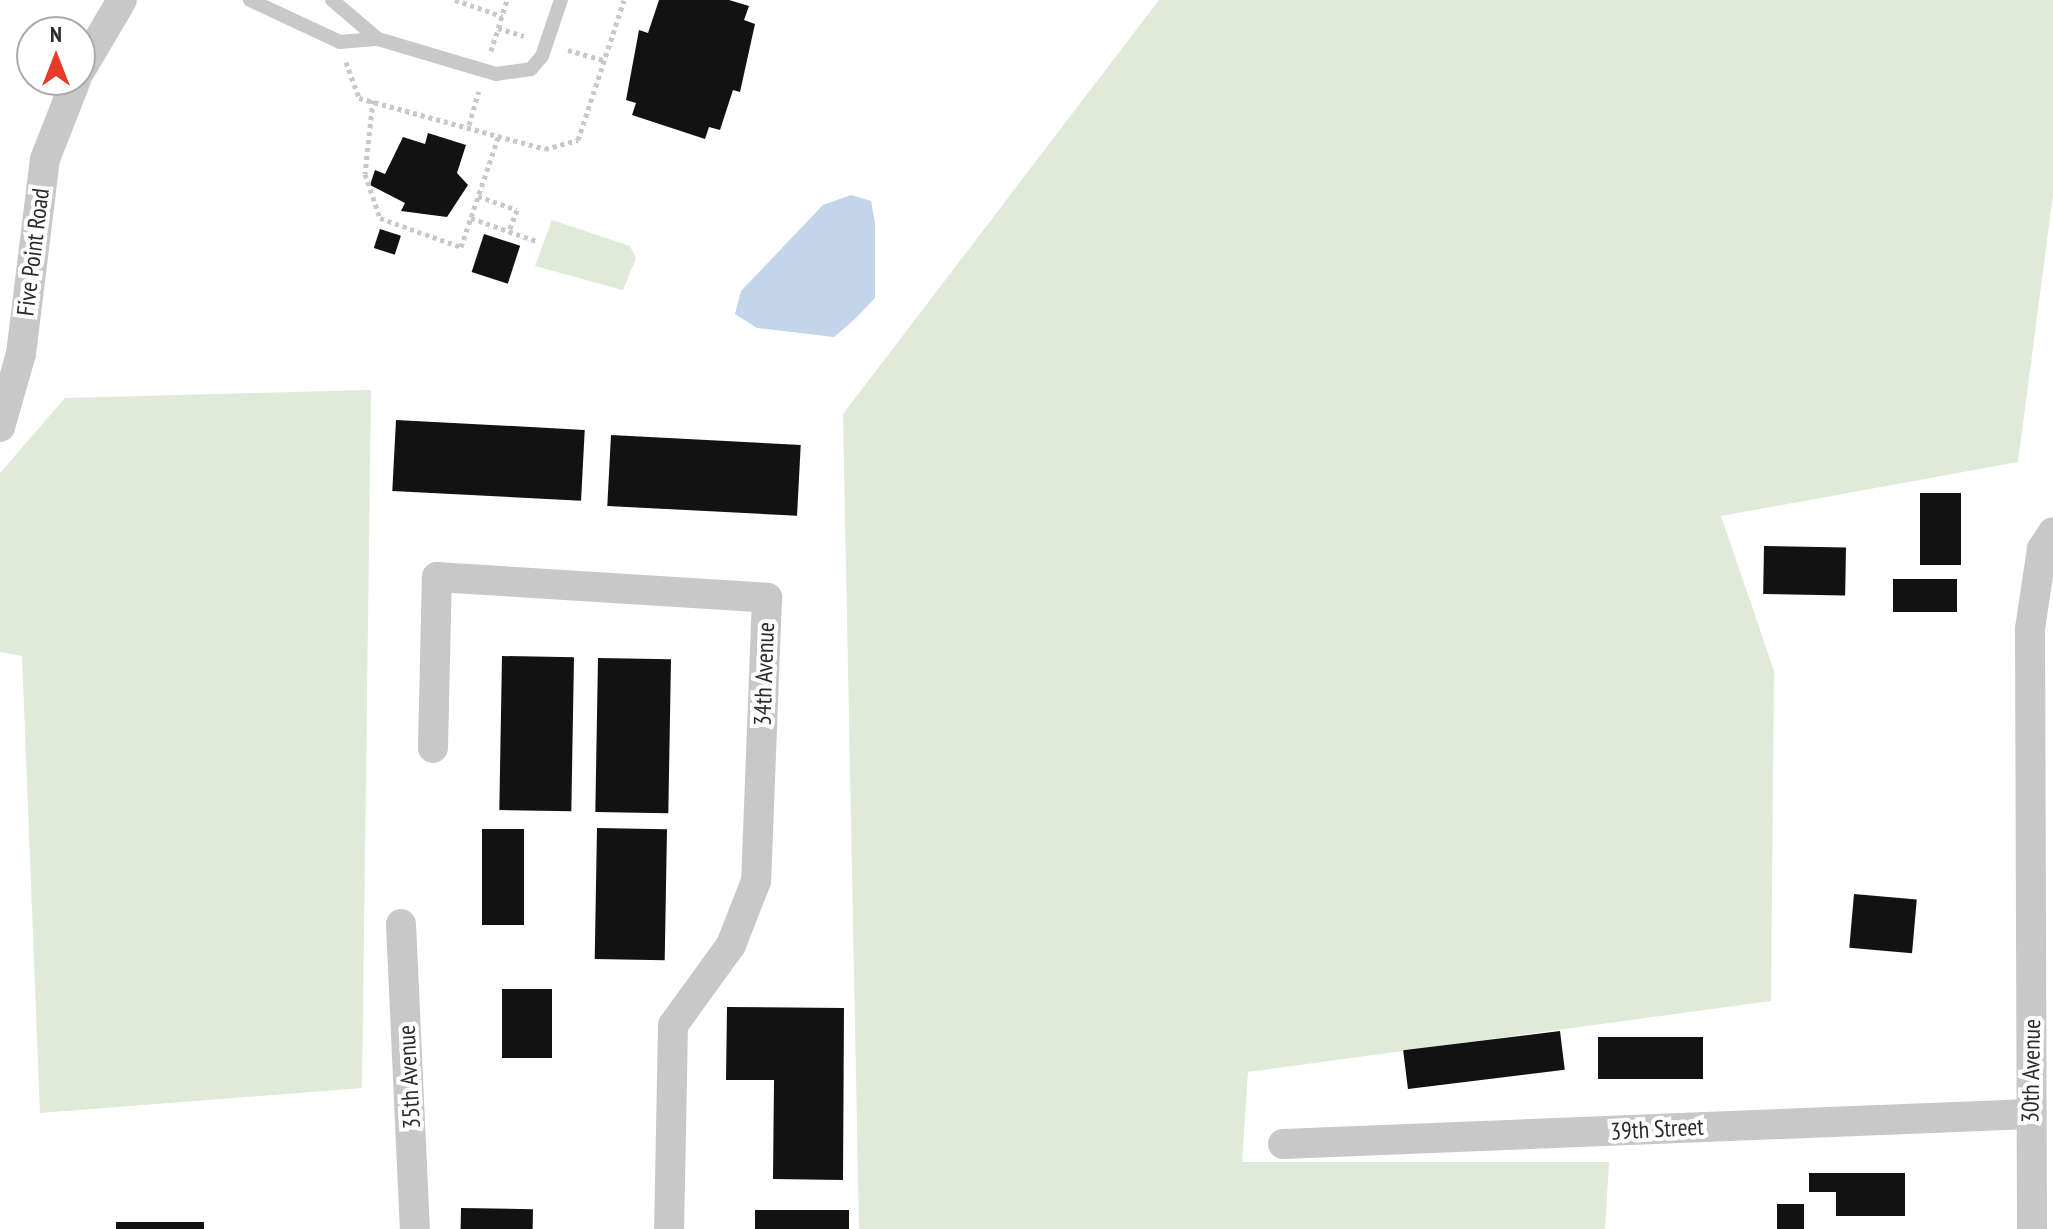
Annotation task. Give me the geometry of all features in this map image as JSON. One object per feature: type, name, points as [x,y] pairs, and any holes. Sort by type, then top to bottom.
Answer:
[{"type":"street","points":[[96,44],[122,0]]},
{"type":"street","name":"Five Point Road","points":[[0,427],[21,354],[45,159],[70,96]]},
{"type":"street","name":"30th Avenue","points":[[2032,1229],[2030,629],[2042,549],[2053,532]]},
{"type":"street","name":"34th Avenue","points":[[433,748],[437,577],[767,598],[756,881],[731,945],[673,1025],[669,1229]]},
{"type":"street","name":"35th Avenue","points":[[401,924],[415,1229]]},
{"type":"street","name":"39th Street","points":[[1283,1144],[2030,1114]]},
{"type":"lane","points":[[250,0],[340,42],[378,39],[496,74],[531,69],[561,0]]},
{"type":"lane","points":[[332,0],[378,39]]},
{"type":"path","points":[[455,0],[502,16]]},
{"type":"path","points":[[373,100],[365,174],[380,218],[461,247],[499,135]]},
{"type":"path","points":[[478,196],[517,210],[509,231]]},
{"type":"path","points":[[471,218],[539,242]]},
{"type":"green space","points":[[1159,0],[2053,0],[2053,195],[2018,462],[1721,516],[1774,671],[1771,1001],[1248,1072],[1242,1162],[1609,1162],[1605,1229],[859,1229],[843,414]]},
{"type":"green space","points":[[552,220],[630,246],[636,258],[623,290],[535,266]]},
{"type":"green space","points":[[371,390],[362,1088],[40,1113],[22,656],[0,652],[0,473],[65,398]]},
{"type":"water","points":[[851,195],[871,201],[875,223],[875,298],[855,319],[834,337],[757,328],[735,314],[741,291],[823,205]]},
{"type":"building","points":[[659,0],[729,0],[749,6],[744,20],[755,24],[740,92],[733,90],[720,130],[709,127],[705,139],[632,115],[636,103],[626,100],[639,30],[648,33]]},
{"type":"building","points":[[428,133],[466,145],[457,173],[468,185],[447,217],[401,211],[405,203],[370,185],[375,170],[385,174],[403,137],[425,144]]},
{"type":"building","points":[[380,229],[401,236],[395,255],[374,248]]},
{"type":"building","points":[[484,234],[520,246],[508,284],[472,272]]},
{"type":"building","points":[[396,420],[585,430],[581,501],[392,491]]},
{"type":"building","points":[[611,435],[801,445],[797,516],[607,506]]},
{"type":"building","points":[[1920,493],[1961,493],[1961,565],[1920,565]]},
{"type":"building","points":[[1764,546],[1846,547],[1845,595],[1763,594]]},
{"type":"building","points":[[1893,579],[1957,579],[1957,612],[1893,612]]},
{"type":"building","points":[[502,656],[574,657],[571,811],[499,810]]},
{"type":"building","points":[[598,658],[671,659],[668,813],[595,812]]},
{"type":"building","points":[[597,828],[667,829],[665,960],[595,959]]},
{"type":"building","points":[[482,829],[524,829],[524,925],[482,925]]},
{"type":"building","points":[[1854,894],[1917,899],[1912,953],[1849,948]]},
{"type":"building","points":[[502,989],[552,989],[552,1058],[502,1058]]},
{"type":"building","points":[[727,1007],[844,1008],[843,1180],[773,1179],[774,1080],[726,1080]]},
{"type":"building","points":[[1560,1031],[1565,1070],[1408,1089],[1403,1050]]},
{"type":"building","points":[[1598,1037],[1703,1037],[1703,1079],[1598,1079]]},
{"type":"building","points":[[1809,1173],[1905,1173],[1905,1216],[1836,1216],[1836,1192],[1809,1192]]},
{"type":"building","points":[[1777,1204],[1804,1204],[1804,1229],[1777,1229]]},
{"type":"building","points":[[461,1208],[533,1209],[533,1229],[461,1229]]},
{"type":"building","points":[[755,1210],[849,1210],[849,1229],[755,1229]]},
{"type":"building","points":[[116,1222],[204,1222],[204,1229],[116,1229]]}]
